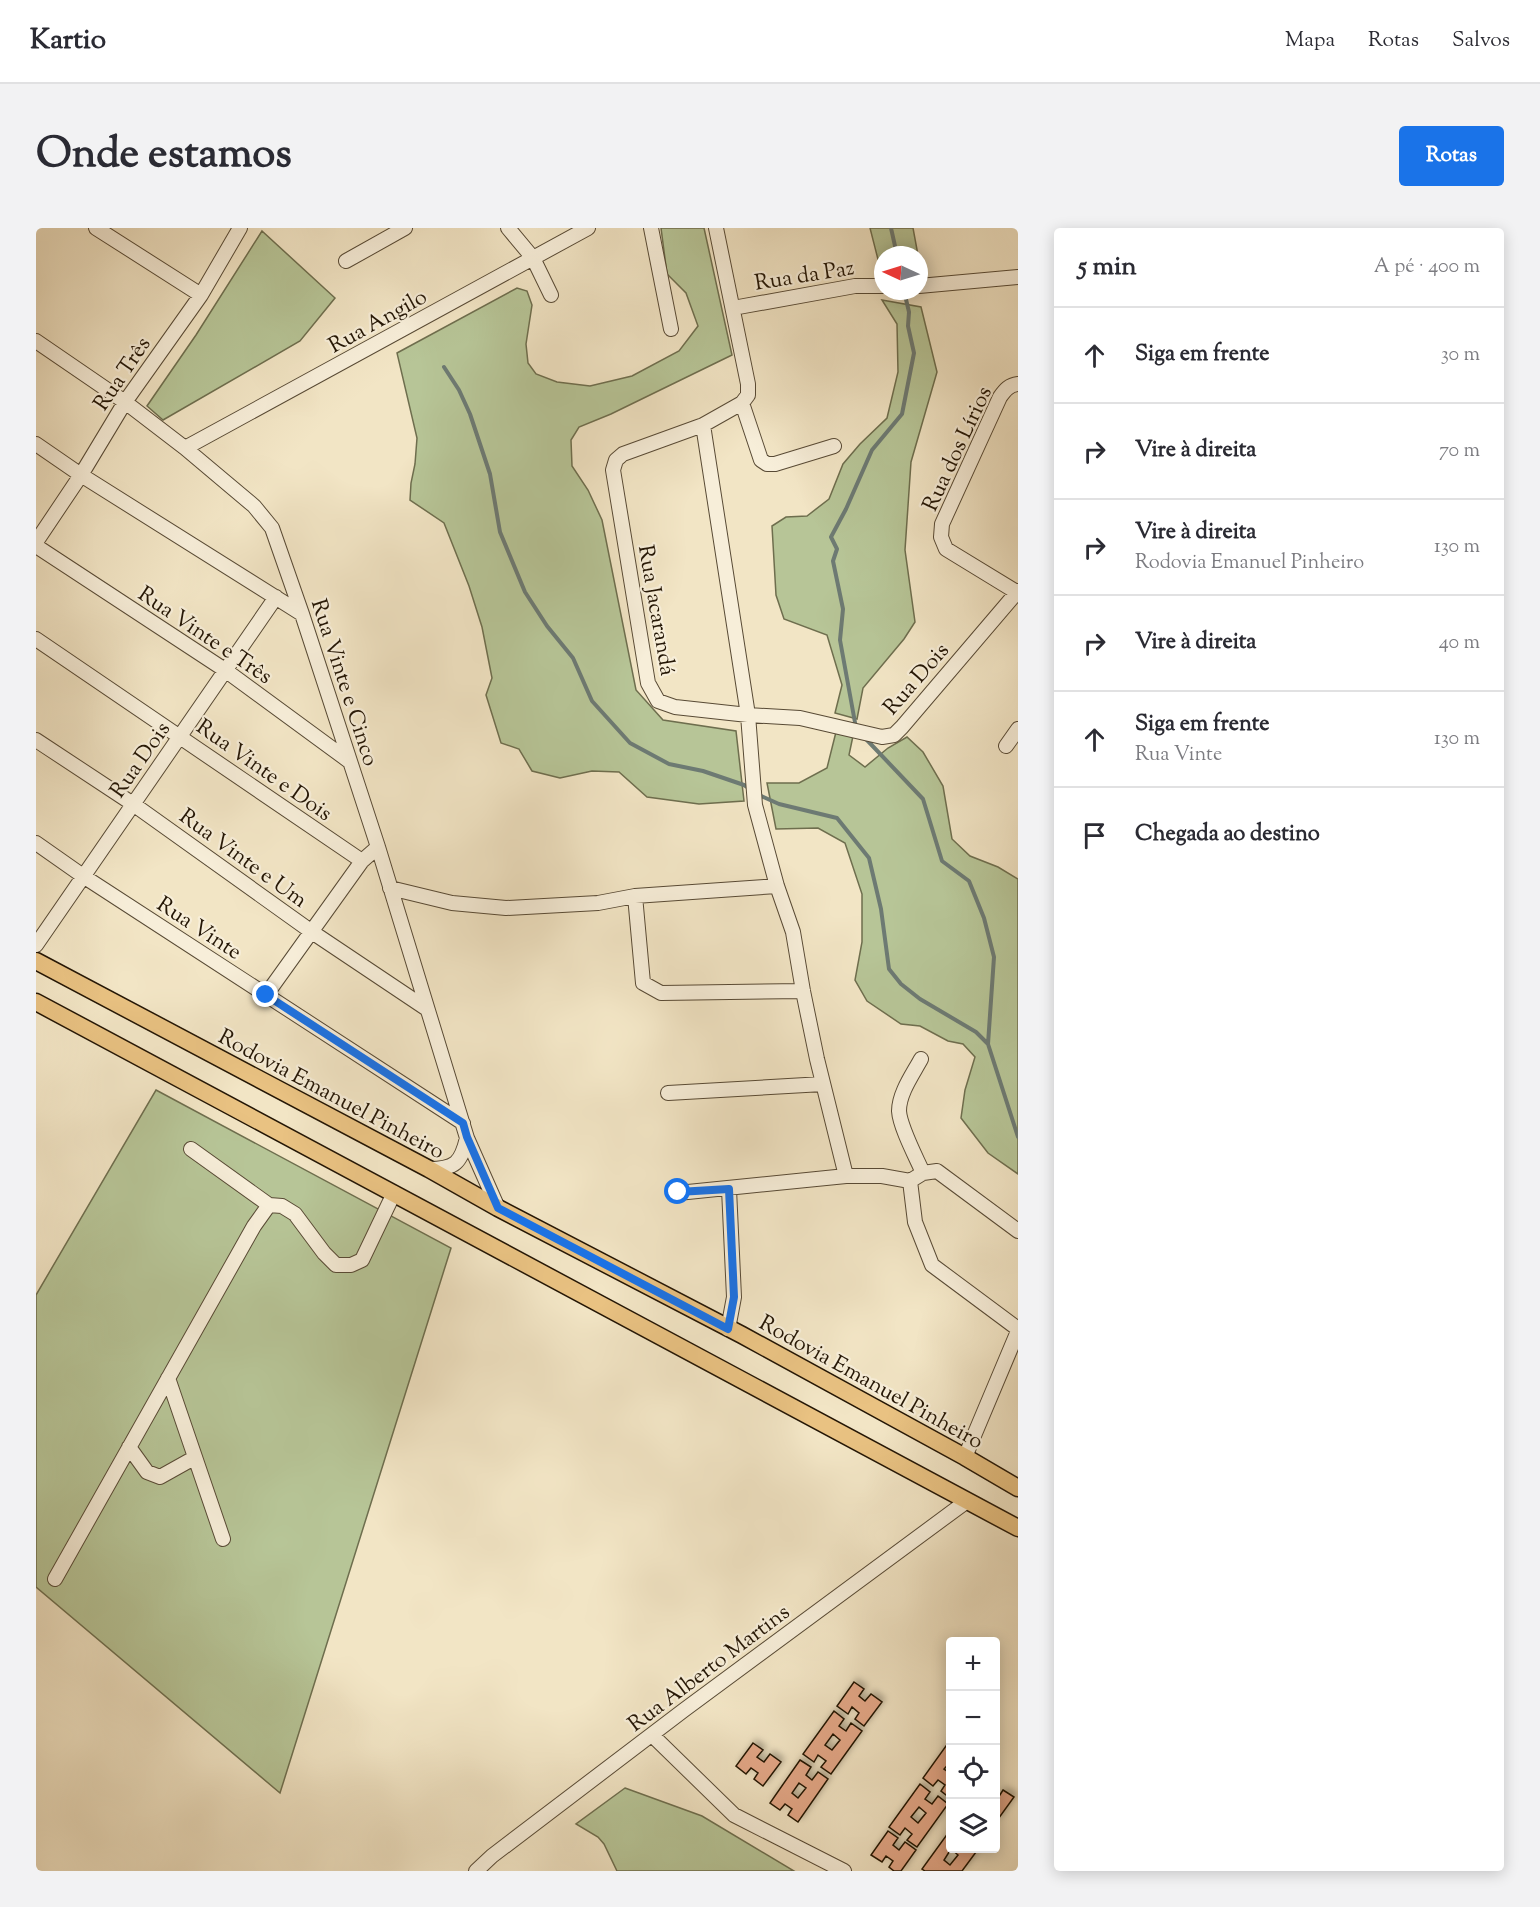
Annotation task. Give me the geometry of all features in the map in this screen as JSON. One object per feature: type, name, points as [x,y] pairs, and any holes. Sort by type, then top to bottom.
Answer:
[{"type":"main road","name":"Rodovia Emanuel Pinheiro","points":[[36,961],[728,1329],[1018,1488]]},
{"type":"main road","points":[[36,1002],[1018,1528]]},
{"type":"street","points":[[96,228],[201,295]]},
{"type":"street","name":"Rua Três","points":[[36,544],[125,402],[201,295],[240,228]]},
{"type":"street","points":[[346,261],[405,228]]},
{"type":"street","points":[[508,228],[533,258],[551,295]]},
{"type":"street","name":"Rua Angilo","points":[[185,448],[588,228]]},
{"type":"street","points":[[651,228],[671,329]]},
{"type":"street","points":[[716,228],[748,384],[748,395],[742,403],[703,426],[748,715],[755,805],[777,886],[793,932],[823,1084],[846,1176]]},
{"type":"street","points":[[928,286],[1018,277]]},
{"type":"street","name":"Rua da Paz","points":[[733,308],[855,286],[874,286]]},
{"type":"street","name":"Rua Vinte e Cinco","points":[[36,341],[125,402],[185,448],[254,506],[272,528],[378,847],[467,1137],[498,1208]]},
{"type":"street","name":"Rua dos Lírios","points":[[1018,384],[1005,389],[1000,397],[942,524],[941,537],[946,549],[1018,592]]},
{"type":"street","points":[[742,403],[761,460],[766,464],[775,464],[834,446]]},
{"type":"street","name":"Rua Jacarandá","points":[[703,426],[623,454],[616,460],[613,470],[648,683],[658,701],[675,707],[748,715]]},
{"type":"street","points":[[36,444],[81,475],[302,614]]},
{"type":"street","name":"Rua Vinte e Três","points":[[36,544],[225,670],[349,761]]},
{"type":"street","name":"Rua Dois","points":[[748,715],[800,718],[882,737],[894,735],[1018,592]]},
{"type":"street","name":"Rua Dois","points":[[36,945],[276,597]]},
{"type":"street","name":"Rua Vinte e Dois","points":[[36,639],[362,861]]},
{"type":"street","points":[[1006,746],[1018,729]]},
{"type":"street","name":"Rua Vinte e Um","points":[[36,740],[133,804],[312,932],[427,1009]]},
{"type":"street","name":"Rua Vinte","points":[[36,843],[83,876],[463,1123]]},
{"type":"street","points":[[266,995],[362,861],[378,847]]},
{"type":"street","points":[[390,888],[452,903],[506,908],[598,903],[635,896],[777,886]]},
{"type":"street","points":[[635,896],[643,983],[662,993],[803,991]]},
{"type":"street","points":[[921,1059],[903,1094],[899,1110],[923,1173]]},
{"type":"street","points":[[668,1093],[823,1084]]},
{"type":"street","points":[[429,1169],[446,1169],[457,1162],[464,1151],[467,1137]]},
{"type":"street","points":[[191,1149],[269,1205],[282,1206],[295,1214],[324,1253],[336,1265],[351,1265],[362,1260],[394,1193]]},
{"type":"street","points":[[678,1192],[729,1189],[846,1176],[882,1176],[910,1181],[923,1173],[937,1171],[1018,1231]]},
{"type":"street","points":[[910,1181],[915,1222],[932,1265],[1018,1330],[964,1457]]},
{"type":"street","points":[[728,1329],[734,1297],[729,1189]]},
{"type":"street","points":[[55,1579],[254,1226],[269,1205]]},
{"type":"street","points":[[168,1378],[223,1539]]},
{"type":"street","points":[[129,1448],[147,1472],[160,1477],[194,1458]]},
{"type":"street","name":"Rua Alberto Martins","points":[[476,1871],[492,1856],[652,1735],[968,1501]]},
{"type":"street","points":[[652,1735],[734,1815],[844,1871]]},
{"type":"green space","points":[[661,228],[704,228],[732,355],[611,414],[579,427],[571,440],[572,466],[588,490],[602,520],[636,690],[663,720],[736,731],[744,801],[699,804],[647,797],[619,772],[592,771],[560,778],[532,771],[519,749],[501,743],[486,695],[492,678],[482,627],[469,586],[444,523],[410,500],[417,438],[397,353],[517,288],[527,291],[532,305],[526,344],[528,363],[536,374],[557,382],[590,386],[632,376],[679,351],[698,326],[686,293],[667,274]]},
{"type":"green space","points":[[870,228],[913,228],[916,246],[875,246]]},
{"type":"green space","points":[[262,231],[335,298],[300,341],[163,420],[147,406],[196,335]]},
{"type":"green space","points":[[882,300],[921,307],[937,372],[911,462],[905,550],[915,622],[904,639],[863,688],[857,719],[835,713],[842,685],[827,635],[784,619],[776,595],[772,526],[786,517],[807,516],[829,499],[843,464],[887,418],[898,372],[897,324]]},
{"type":"green space","points":[[836,732],[853,736],[849,755],[865,767],[888,748],[907,737],[923,752],[943,786],[952,839],[970,856],[998,867],[1018,879],[1018,1174],[988,1153],[961,1118],[965,1090],[975,1057],[963,1044],[948,1041],[920,1026],[901,1024],[867,1001],[855,980],[862,942],[862,894],[845,843],[818,828],[776,829],[767,783],[799,783],[827,768]]},
{"type":"green space","points":[[156,1090],[451,1248],[280,1793],[36,1587],[36,1295]]},
{"type":"green space","points":[[625,1788],[702,1816],[794,1871],[617,1871],[604,1844],[598,1837],[576,1824]]},
{"type":"building","points":[[854,1682],[864,1689],[859,1696],[865,1701],[871,1694],[882,1702],[864,1726],[855,1719],[859,1713],[852,1707],[848,1714],[837,1706]]},
{"type":"building","points":[[834,1711],[844,1719],[839,1726],[846,1731],[851,1723],[862,1731],[831,1774],[821,1767],[826,1761],[818,1755],[814,1762],[803,1754]],"holes":[[[833,1734],[840,1740],[832,1750],[825,1745]]]},
{"type":"building","points":[[753,1743],[763,1750],[757,1757],[764,1762],[770,1754],[781,1762],[763,1786],[754,1779],[758,1773],[751,1768],[746,1774],[736,1766]]},
{"type":"building","points":[[946,1746],[944,1769],[946,1770],[946,1795],[941,1791],[945,1785],[938,1780],[933,1786],[923,1778]]},
{"type":"building","points":[[800,1760],[811,1767],[806,1775],[812,1780],[818,1772],[828,1779],[798,1822],[788,1815],[792,1809],[785,1804],[780,1810],[770,1803]],"holes":[[[799,1783],[806,1788],[798,1798],[792,1793]]]},
{"type":"building","points":[[920,1784],[930,1792],[925,1799],[932,1804],[938,1796],[946,1802],[946,1807],[917,1847],[907,1840],[912,1834],[905,1828],[900,1835],[889,1827]],"holes":[[[919,1807],[926,1813],[918,1823],[911,1817]]]},
{"type":"building","points":[[1003,1790],[1014,1797],[1000,1816],[1000,1799]]},
{"type":"building","points":[[888,1831],[898,1838],[893,1845],[899,1850],[905,1842],[916,1850],[901,1871],[894,1871],[889,1867],[893,1861],[886,1856],[882,1862],[871,1855]]},
{"type":"building","points":[[946,1836],[946,1853],[948,1853],[944,1860],[950,1865],[958,1855],[956,1853],[975,1853],[962,1871],[925,1871],[922,1869]]},
{"type":"waterway","points":[[891,228],[895,246]]},
{"type":"waterway","points":[[856,728],[840,640],[843,609],[833,561],[837,549],[831,537],[872,450],[902,414],[914,353],[908,326],[909,312],[906,300]]},
{"type":"waterway","points":[[444,367],[459,390],[470,414],[490,474],[500,532],[525,592],[547,626],[573,658],[592,701],[630,743],[669,764],[703,771],[750,789]]},
{"type":"waterway","points":[[865,738],[923,799],[942,861],[969,881],[984,918],[994,957],[988,1044],[1018,1137]]},
{"type":"waterway","points":[[759,795],[779,804],[837,818],[869,858],[881,909],[889,969],[901,984],[920,999],[976,1032],[988,1044]]},
{"type":"route","points":[[266,995],[463,1123],[498,1208],[728,1329],[734,1297],[729,1189],[678,1192]]}]
